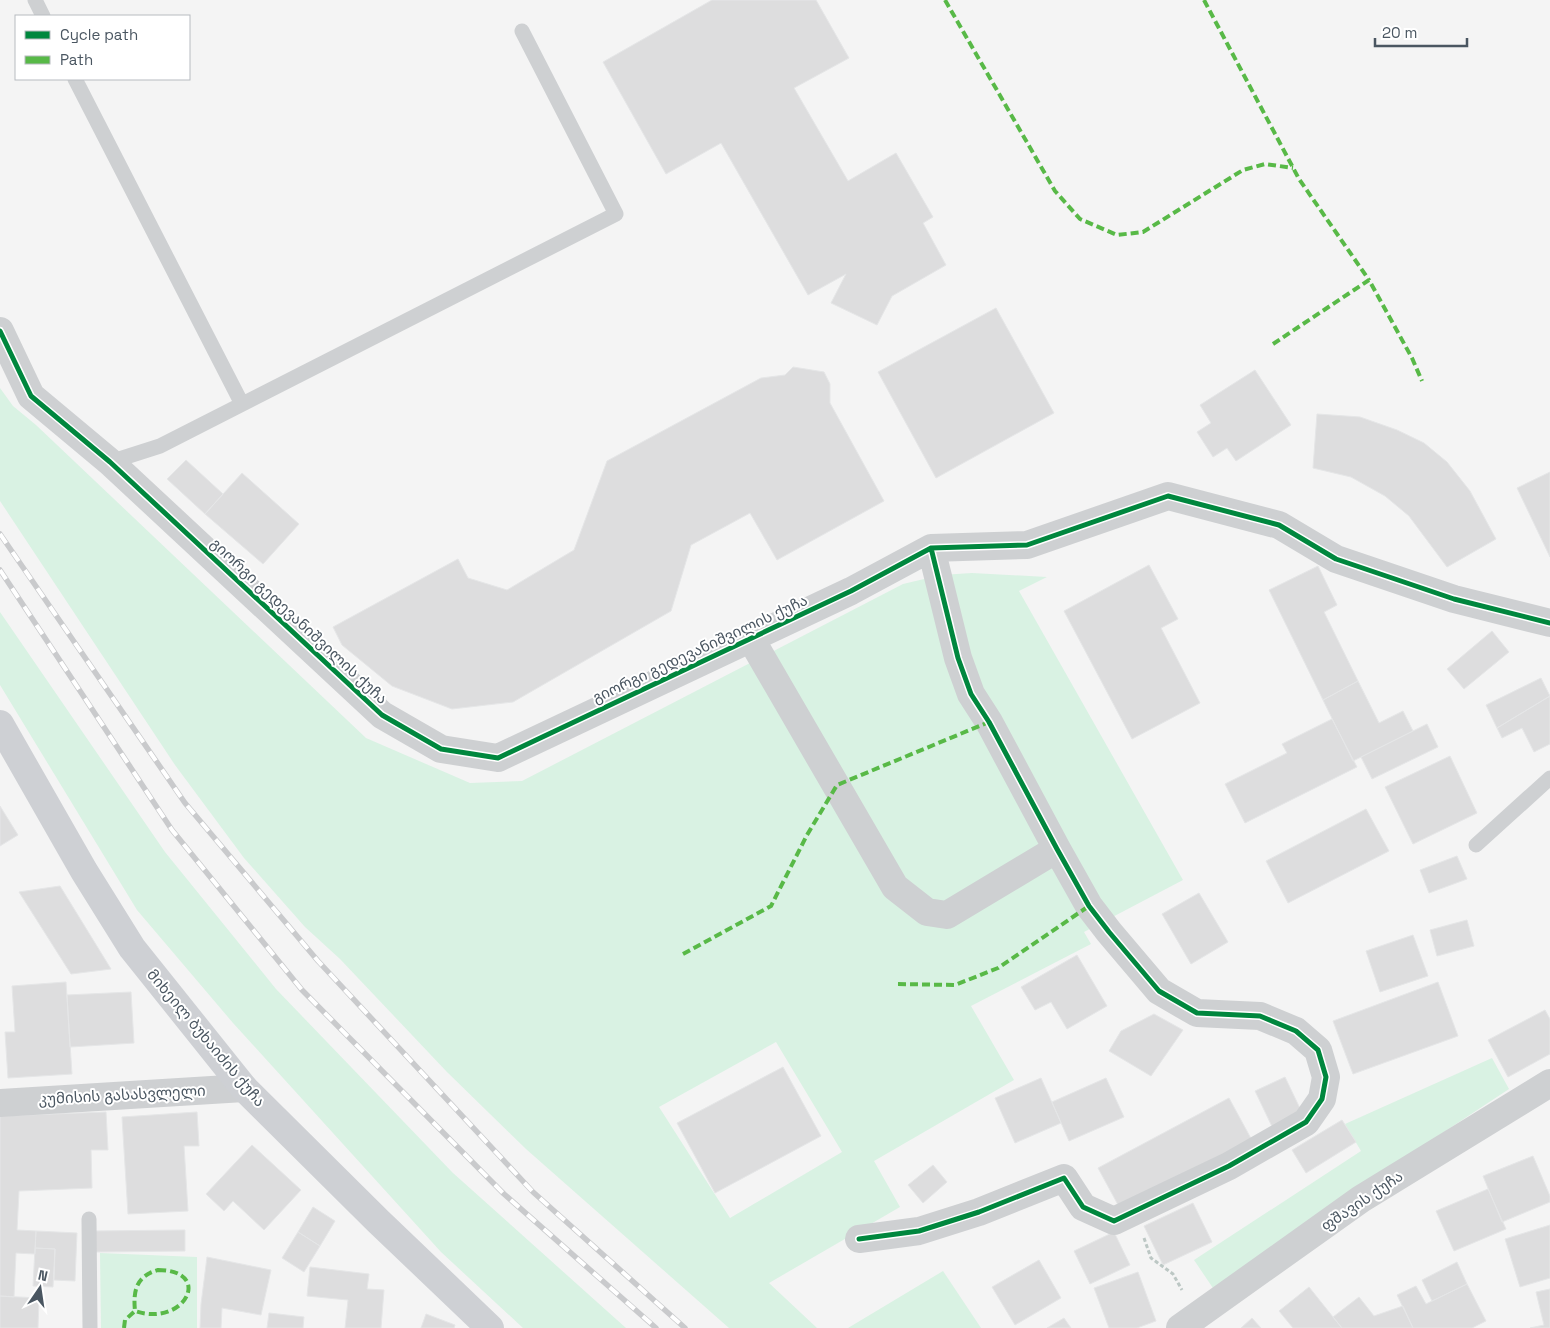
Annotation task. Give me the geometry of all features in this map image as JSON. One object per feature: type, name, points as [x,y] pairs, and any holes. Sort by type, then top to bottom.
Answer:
[{"type":"street","name":"გიორგი გედევანიშვილის ქუჩა","points":[[0,331],[31,396],[110,462],[382,715],[441,749],[498,758],[851,591],[931,548],[1027,545],[1168,496],[1279,524],[1336,560],[1454,599],[1550,623]]},
{"type":"street","points":[[859,1239],[919,1231],[979,1212],[1064,1178],[1083,1207],[1114,1221],[1229,1166],[1306,1122],[1322,1099],[1326,1077],[1318,1050],[1296,1031],[1260,1016],[1197,1013],[1159,991],[1109,932],[1090,906],[1057,849],[989,722],[971,694],[958,658],[931,548]]},
{"type":"street","points":[[751,638],[895,887],[927,912],[947,915],[1057,849]]},
{"type":"street","name":"მიხეილ ბუხაიძის ქუჩა","points":[[2,734],[132,948],[244,1088],[378,1221],[490,1328]]},
{"type":"street","name":"ფშავის ქუჩა","points":[[1189,1322],[1361,1199],[1550,1083]]},
{"type":"street","name":"კუმისის გასასვლელი","points":[[0,1102],[244,1088]]},
{"type":"lane","points":[[35,0],[42,15]]},
{"type":"lane","points":[[110,462],[160,446],[616,214],[522,31]]},
{"type":"lane","points":[[76,80],[242,404]]},
{"type":"lane","points":[[1476,845],[1550,778]]},
{"type":"lane","points":[[89,1219],[90,1328]]},
{"type":"path","points":[[1134,1212],[1151,1258],[1173,1274],[1189,1322]]},
{"type":"green space","points":[[0,388],[13,406],[36,425],[366,738],[470,783],[522,781],[903,584],[941,575],[972,573],[1047,577],[1019,591],[1183,880],[1084,932],[1091,944],[971,1006],[1014,1080],[874,1161],[900,1207],[769,1283],[817,1328],[729,1328],[526,1149],[447,1072],[340,959],[305,927],[244,858],[175,765],[0,501]],"holes":[[[776,1042],[842,1152],[730,1218],[659,1107]]]},
{"type":"green space","points":[[0,612],[165,852],[276,989],[453,1173],[626,1328],[523,1328],[441,1252],[233,1023],[137,910],[0,685]]},
{"type":"green space","points":[[1492,1058],[1509,1089],[1385,1171],[1217,1294],[1194,1260],[1361,1151],[1345,1124]]},
{"type":"green space","points":[[100,1253],[197,1257],[197,1328],[101,1328]]},
{"type":"green space","points":[[943,1271],[981,1328],[848,1328]]},
{"type":"building","points":[[712,0],[816,0],[849,58],[794,88],[848,181],[896,153],[933,217],[923,223],[946,265],[892,296],[877,325],[831,303],[846,274],[808,295],[721,143],[666,174],[603,62]]},
{"type":"building","points":[[996,308],[1054,413],[936,478],[878,372]]},
{"type":"building","points":[[793,367],[824,372],[830,384],[830,403],[884,501],[777,560],[750,513],[691,545],[671,611],[513,702],[452,709],[392,686],[342,645],[333,627],[458,559],[468,578],[507,590],[574,550],[607,461],[761,378],[785,375]]},
{"type":"building","points":[[1255,370],[1291,425],[1236,461],[1227,448],[1213,457],[1197,432],[1211,423],[1200,405]]},
{"type":"building","points":[[1317,414],[1360,417],[1397,430],[1424,443],[1447,462],[1470,491],[1496,539],[1447,567],[1409,516],[1385,496],[1351,477],[1313,468]]},
{"type":"building","points":[[186,460],[223,494],[205,514],[167,479]]},
{"type":"building","points":[[1550,472],[1550,557],[1517,488]]},
{"type":"building","points":[[242,473],[299,524],[263,564],[205,514]]},
{"type":"building","points":[[1149,565],[1178,619],[1161,628],[1200,703],[1132,739],[1064,611]]},
{"type":"building","points":[[1318,566],[1337,605],[1324,612],[1358,681],[1323,700],[1269,590]]},
{"type":"building","points":[[1492,631],[1509,652],[1464,689],[1447,669]]},
{"type":"building","points":[[1541,678],[1550,696],[1497,728],[1486,705]]},
{"type":"building","points":[[1358,681],[1379,723],[1403,711],[1413,731],[1353,761],[1323,700]]},
{"type":"building","points":[[1550,696],[1550,744],[1534,752],[1522,728],[1502,738],[1497,728]]},
{"type":"building","points":[[1332,719],[1357,767],[1245,823],[1225,784],[1287,753],[1282,744]]},
{"type":"building","points":[[1427,724],[1438,747],[1372,779],[1361,757]]},
{"type":"building","points":[[1450,756],[1477,813],[1413,844],[1385,787]]},
{"type":"building","points":[[0,806],[18,835],[0,846]]},
{"type":"building","points":[[1366,809],[1389,851],[1288,903],[1266,861]]},
{"type":"building","points":[[1457,856],[1467,879],[1429,893],[1420,870]]},
{"type":"building","points":[[60,886],[111,969],[71,974],[19,892]]},
{"type":"building","points":[[1199,893],[1228,942],[1191,964],[1162,914]]},
{"type":"building","points":[[1467,920],[1474,946],[1437,956],[1430,930]]},
{"type":"building","points":[[1413,935],[1428,976],[1380,992],[1366,951]]},
{"type":"building","points":[[1077,955],[1107,1006],[1067,1029],[1051,1002],[1035,1010],[1021,987]]},
{"type":"building","points":[[66,982],[72,1074],[8,1078],[5,1032],[15,1032],[12,986]]},
{"type":"building","points":[[1438,982],[1458,1036],[1353,1074],[1333,1021]]},
{"type":"building","points":[[131,992],[134,1043],[70,1047],[67,995]]},
{"type":"building","points":[[1545,1010],[1550,1019],[1550,1054],[1508,1077],[1488,1040]]},
{"type":"building","points":[[1154,1014],[1183,1030],[1151,1076],[1109,1051],[1121,1031]]},
{"type":"building","points":[[783,1067],[821,1136],[715,1193],[677,1123]]},
{"type":"building","points":[[1285,1077],[1306,1121],[1276,1135],[1255,1091]]},
{"type":"building","points":[[1041,1078],[1061,1123],[1015,1143],[995,1098]]},
{"type":"building","points":[[1106,1078],[1124,1117],[1069,1141],[1052,1102]]},
{"type":"building","points":[[1229,1098],[1254,1144],[1123,1214],[1098,1168]]},
{"type":"building","points":[[106,1112],[108,1150],[91,1150],[92,1188],[19,1191],[17,1230],[36,1231],[35,1254],[16,1253],[14,1297],[0,1296],[0,1116]]},
{"type":"building","points":[[197,1112],[199,1146],[184,1146],[188,1211],[128,1214],[122,1117]]},
{"type":"building","points":[[1342,1120],[1356,1142],[1306,1173],[1292,1150]]},
{"type":"building","points":[[252,1145],[301,1190],[264,1230],[233,1201],[224,1211],[206,1194]]},
{"type":"building","points":[[1533,1156],[1550,1196],[1550,1202],[1502,1222],[1483,1176]]},
{"type":"building","points":[[933,1165],[947,1182],[923,1203],[908,1185]]},
{"type":"building","points":[[1488,1189],[1506,1229],[1454,1251],[1436,1211]]},
{"type":"building","points":[[1193,1203],[1212,1242],[1163,1265],[1144,1226]]},
{"type":"building","points":[[313,1207],[335,1221],[320,1246],[298,1232]]},
{"type":"building","points":[[1550,1225],[1550,1278],[1520,1287],[1505,1239]]},
{"type":"building","points":[[185,1230],[185,1251],[94,1252],[94,1231]]},
{"type":"building","points":[[36,1231],[77,1233],[75,1281],[54,1280],[55,1249],[35,1248]]},
{"type":"building","points":[[298,1232],[320,1246],[304,1272],[282,1258]]},
{"type":"building","points":[[1114,1232],[1130,1265],[1090,1284],[1074,1251]]},
{"type":"building","points":[[35,1248],[55,1249],[53,1287],[33,1286]]},
{"type":"building","points":[[207,1257],[271,1270],[261,1315],[222,1308],[221,1328],[200,1328]]},
{"type":"building","points":[[1039,1260],[1061,1298],[1015,1325],[992,1287]]},
{"type":"building","points":[[1457,1262],[1467,1284],[1432,1301],[1422,1280]]},
{"type":"building","points":[[310,1267],[369,1274],[367,1289],[384,1290],[381,1328],[345,1328],[348,1300],[307,1296]]},
{"type":"building","points":[[1138,1272],[1156,1321],[1137,1328],[1109,1328],[1094,1288]]},
{"type":"building","points":[[1467,1284],[1486,1321],[1472,1328],[1413,1328],[1397,1295],[1416,1286],[1426,1304]]},
{"type":"building","points":[[1309,1287],[1342,1328],[1293,1328],[1279,1311]]},
{"type":"building","points":[[1550,1289],[1550,1328],[1530,1328],[1544,1325],[1536,1292]]},
{"type":"building","points":[[0,1296],[39,1298],[38,1328],[0,1328]]},
{"type":"building","points":[[1359,1297],[1374,1316],[1403,1306],[1413,1328],[1342,1328],[1333,1317]]},
{"type":"building","points":[[269,1313],[304,1317],[303,1328],[267,1328]]},
{"type":"building","points":[[426,1314],[455,1325],[454,1328],[421,1328]]},
{"type":"building","points":[[1064,1318],[1071,1328],[1047,1328]]},
{"type":"building","points":[[1252,1318],[1261,1328],[1241,1328]]},
{"type":"railway","points":[[0,534],[185,803],[318,961],[533,1192],[685,1328]]},
{"type":"railway","points":[[0,570],[172,830],[302,990],[504,1194],[656,1328]]},
{"type":"marked path","points":[[945,0],[1055,191],[1080,219],[1117,235],[1143,232],[1243,170],[1265,164],[1293,168]]},
{"type":"marked path","points":[[1204,0],[1299,179],[1369,280]]},
{"type":"marked path","points":[[1273,344],[1369,280],[1412,358],[1422,381]]},
{"type":"marked path","points":[[683,954],[771,906],[807,835],[837,785],[989,722]]},
{"type":"marked path","points":[[898,984],[955,985],[998,968],[1089,906]]},
{"type":"marked path","points":[[158,1270],[175,1272],[185,1279],[189,1287],[186,1297],[179,1305],[168,1312],[153,1314],[135,1311],[135,1297],[138,1285],[145,1276],[158,1270]]},
{"type":"marked path","points":[[124,1328],[125,1320],[135,1311]]},
{"type":"cycle path","points":[[0,331],[31,396],[110,462],[382,715],[441,749],[498,758],[851,591],[931,548],[1027,545],[1168,496],[1279,525],[1336,559],[1454,599],[1550,623]]},
{"type":"cycle path","points":[[859,1239],[919,1231],[979,1212],[1064,1178],[1083,1207],[1114,1221],[1229,1166],[1306,1122],[1322,1099],[1326,1077],[1318,1050],[1296,1031],[1260,1016],[1197,1013],[1159,991],[1089,906],[989,722],[971,694],[958,658],[931,548]]}]
